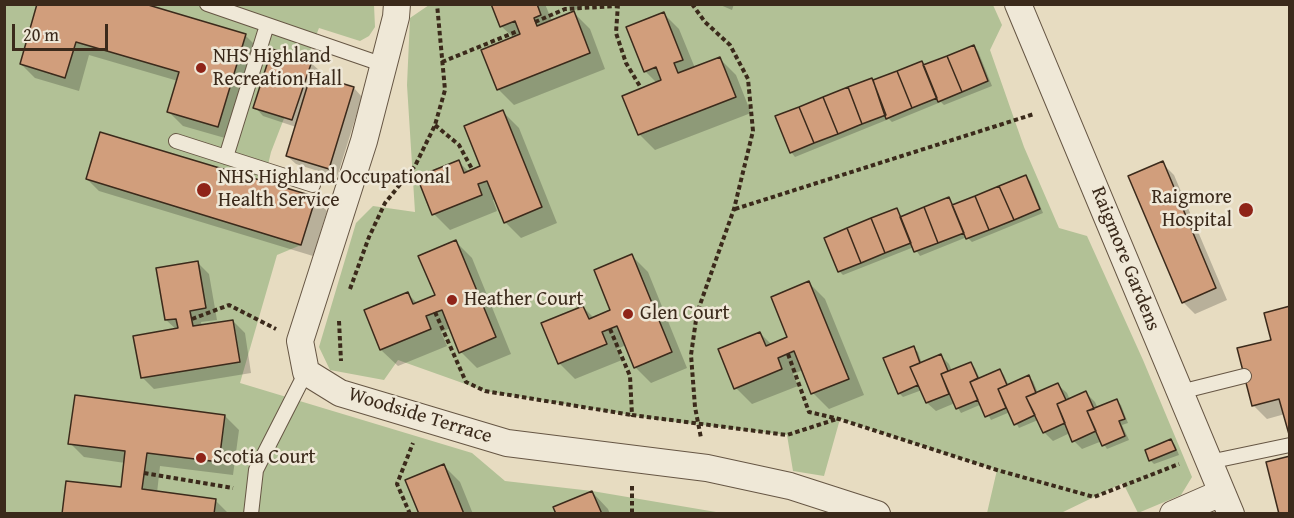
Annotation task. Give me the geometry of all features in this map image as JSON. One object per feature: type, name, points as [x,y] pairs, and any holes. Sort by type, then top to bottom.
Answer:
[{"type":"street","points":[[306,372],[300,341],[364,141],[396,17],[397,4]]},
{"type":"street","name":"Raigmore Gardens","points":[[1018,4],[1226,503]]},
{"type":"street","name":"Woodside Terrace","points":[[306,372],[340,393],[507,443],[707,468],[789,486],[877,513]]},
{"type":"street","points":[[1173,513],[1226,503]]},
{"type":"lane","points":[[207,4],[384,65]]},
{"type":"lane","points":[[226,157],[267,25]]},
{"type":"lane","points":[[176,141],[313,184]]},
{"type":"lane","points":[[251,513],[256,470],[306,372]]},
{"type":"lane","points":[[1180,392],[1244,376]]},
{"type":"lane","points":[[1207,458],[1290,445]]},
{"type":"path","points":[[347,294],[385,203],[415,166],[435,125],[445,90],[437,4]]},
{"type":"path","points":[[692,4],[705,22],[730,45],[748,79],[753,131],[734,209],[697,313],[691,356],[695,407],[707,468]]},
{"type":"path","points":[[535,22],[565,9],[618,5],[616,33],[626,63],[640,88]]},
{"type":"path","points":[[442,62],[518,31]]},
{"type":"path","points":[[734,209],[1061,105]]},
{"type":"path","points":[[435,125],[459,145],[472,169]]},
{"type":"path","points":[[192,318],[229,306],[300,341]]},
{"type":"path","points":[[338,312],[341,354],[340,393]]},
{"type":"path","points":[[435,312],[466,382],[485,391],[632,415],[787,435],[839,419]]},
{"type":"path","points":[[610,329],[630,376],[632,415]]},
{"type":"path","points":[[788,354],[809,412],[839,419],[997,470],[1094,497],[1207,458]]},
{"type":"path","points":[[410,513],[397,484],[424,418]]},
{"type":"path","points":[[144,473],[254,491]]},
{"type":"green space","points":[[4,5],[374,5],[375,27],[369,36],[360,41],[319,28],[271,152],[264,182],[301,245],[277,255],[240,383],[472,453],[505,481],[592,491],[722,513],[5,513]]},
{"type":"green space","points":[[429,5],[993,5],[1002,25],[990,50],[1024,147],[1059,228],[1087,236],[1143,360],[1192,477],[1181,495],[1138,513],[1123,483],[1061,513],[987,513],[997,470],[840,419],[824,476],[793,471],[787,435],[661,420],[485,391],[398,360],[384,380],[330,370],[319,347],[356,223],[373,206],[415,212],[407,85],[410,18]]},
{"type":"building","name":"NHS Highland Recreation Hall","points":[[37,4],[145,4],[246,34],[218,127],[167,112],[179,72],[76,42],[65,78],[20,64]]},
{"type":"building","points":[[491,4],[537,4],[541,15],[534,18],[537,26],[574,11],[590,53],[497,90],[481,50],[520,34],[515,21],[500,27]]},
{"type":"building","points":[[664,12],[683,60],[674,63],[678,73],[720,57],[736,97],[638,135],[622,96],[661,80],[656,67],[644,72],[626,27]]},
{"type":"building","points":[[974,45],[988,81],[962,92],[947,56]]},
{"type":"building","points":[[272,49],[312,61],[292,120],[253,108]]},
{"type":"building","points":[[947,56],[962,92],[938,102],[923,65]]},
{"type":"building","points":[[922,61],[937,98],[912,108],[897,71]]},
{"type":"building","points":[[897,71],[912,108],[886,119],[873,80]]},
{"type":"building","points":[[311,74],[354,87],[329,169],[286,156]]},
{"type":"building","points":[[872,78],[886,115],[862,124],[848,87]]},
{"type":"building","points":[[848,87],[862,124],[838,134],[823,97]]},
{"type":"building","points":[[823,97],[838,134],[814,143],[799,107]]},
{"type":"building","points":[[799,107],[814,143],[790,153],[775,116]]},
{"type":"building","points":[[503,110],[542,207],[504,223],[487,181],[478,184],[482,195],[432,215],[417,177],[459,160],[464,173],[480,166],[464,126]]},
{"type":"building","name":"NHS Highland Occupational Health Service","points":[[100,132],[316,197],[301,245],[86,179]]},
{"type":"building","points":[[1163,161],[1216,288],[1182,303],[1128,176]]},
{"type":"building","points":[[1026,175],[1040,209],[1014,220],[999,186]]},
{"type":"building","points":[[999,186],[1014,220],[989,230],[975,196]]},
{"type":"building","points":[[975,196],[989,230],[966,239],[952,205]]},
{"type":"building","points":[[949,197],[964,233],[938,243],[924,207]]},
{"type":"building","points":[[924,207],[938,243],[914,252],[900,217]]},
{"type":"building","points":[[897,208],[911,243],[885,253],[871,218]]},
{"type":"building","points":[[871,218],[885,253],[861,263],[847,228]]},
{"type":"building","points":[[847,228],[861,263],[838,272],[824,238]]},
{"type":"building","name":"Heather Court","points":[[456,240],[496,337],[459,353],[442,310],[426,316],[431,329],[380,350],[364,310],[408,292],[413,304],[435,295],[418,256]]},
{"type":"building","name":"Glen Court","points":[[632,254],[672,352],[634,368],[617,326],[602,332],[607,344],[558,364],[541,323],[583,306],[589,319],[610,310],[594,270]]},
{"type":"building","points":[[198,261],[206,308],[190,311],[193,326],[233,320],[240,362],[141,378],[133,336],[178,328],[176,319],[165,320],[156,268]]},
{"type":"building","points":[[809,281],[849,379],[811,394],[794,351],[778,358],[782,369],[734,389],[718,349],[760,332],[766,346],[787,337],[771,297]]},
{"type":"building","points":[[1290,306],[1290,438],[1279,399],[1252,406],[1237,348],[1271,340],[1264,313]]},
{"type":"building","points":[[914,346],[920,363],[910,367],[918,385],[898,394],[883,358]]},
{"type":"building","points":[[941,354],[948,371],[941,374],[949,394],[926,403],[910,367]]},
{"type":"building","points":[[971,362],[978,378],[970,382],[978,400],[956,409],[941,374]]},
{"type":"building","points":[[1000,369],[1007,385],[998,389],[1006,408],[985,417],[970,382]]},
{"type":"building","points":[[1029,375],[1036,393],[1026,397],[1035,415],[1014,425],[998,389]]},
{"type":"building","points":[[1058,383],[1066,400],[1057,404],[1065,423],[1043,433],[1026,397]]},
{"type":"building","points":[[1086,391],[1094,409],[1087,411],[1096,431],[1072,442],[1057,404]]},
{"type":"building","name":"Scotia Court","points":[[75,395],[225,415],[219,462],[147,453],[142,489],[216,499],[214,514],[62,514],[66,481],[121,487],[125,451],[68,444]]},
{"type":"building","points":[[1117,399],[1125,419],[1119,421],[1125,436],[1102,446],[1087,411]]},
{"type":"building","points":[[1171,439],[1176,450],[1149,461],[1145,450]]},
{"type":"building","points":[[1290,456],[1290,514],[1279,514],[1266,462]]},
{"type":"building","points":[[444,464],[464,514],[419,514],[405,480]]},
{"type":"building","points":[[592,491],[602,514],[556,514],[553,507]]},
{"type":"place","name":"NHS Highland Recreation Hall","points":[[201,68]]},
{"type":"place","name":"NHS Highland Occupational Health Service","points":[[204,190]]},
{"type":"place","name":"Raigmore Hospital","points":[[1246,210]]},
{"type":"place","name":"Heather Court","points":[[452,300]]},
{"type":"place","name":"Glen Court","points":[[628,314]]},
{"type":"place","name":"Scotia Court","points":[[201,458]]}]
